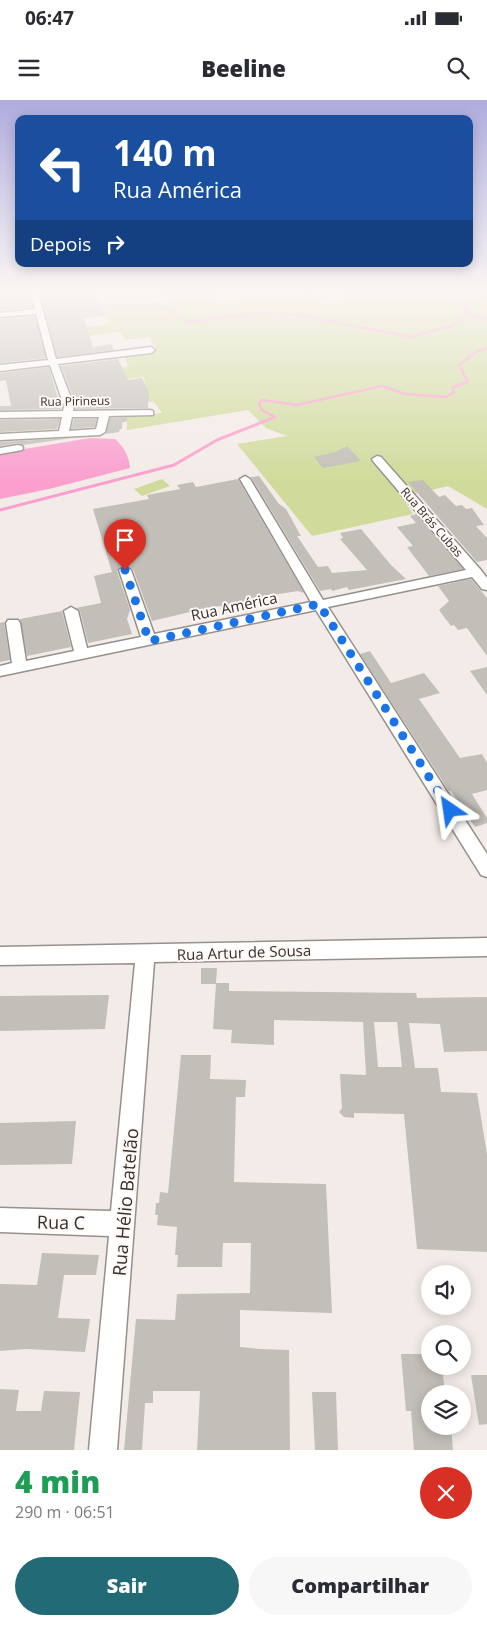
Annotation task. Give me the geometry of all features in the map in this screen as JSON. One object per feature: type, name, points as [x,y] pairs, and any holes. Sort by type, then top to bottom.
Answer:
[{"type":"street","points":[[51,355],[69,406],[63,434]]},
{"type":"street","points":[[0,368],[110,355]]},
{"type":"street","points":[[0,437],[98,433],[102,431],[105,413]]},
{"type":"street","name":"Rua Pirineus","points":[[0,415],[150,413]]},
{"type":"street","points":[[23,436],[30,414]]},
{"type":"street","points":[[0,451],[18,448]]},
{"type":"street","name":"Rua Brás Cubas","points":[[377,459],[487,586]]},
{"type":"street","points":[[245,479],[319,604],[487,869]]},
{"type":"street","points":[[125,570],[149,641]]},
{"type":"street","name":"Rua América","points":[[0,672],[476,572]]},
{"type":"street","points":[[71,611],[82,655]]},
{"type":"street","points":[[13,623],[20,668]]},
{"type":"street","name":"Rua Artur de Sousa","points":[[0,956],[145,955],[487,947]]},
{"type":"street","name":"Rua Hélio Batelão","points":[[103,1450],[145,955]]},
{"type":"street","name":"Rua C","points":[[0,1220],[123,1224]]},
{"type":"green space","points":[[135,355],[487,355],[487,509],[448,486],[402,497],[413,514],[312,536],[237,444],[287,436],[266,428],[248,410],[127,430],[127,415],[162,413],[154,402],[93,402],[146,387],[144,377],[102,382],[98,371],[129,367],[124,357]]},
{"type":"green space","points":[[162,479],[170,486],[142,496],[134,489]]},
{"type":"shaded area","points":[[90,438],[115,439],[126,452],[130,468],[49,489],[0,499],[0,453]]},
{"type":"building","points":[[0,355],[45,355],[46,358],[0,363]]},
{"type":"building","points":[[56,355],[73,355],[57,357]]},
{"type":"building","points":[[118,359],[128,380],[142,378],[149,392],[148,408],[75,409],[76,405],[61,366]]},
{"type":"building","points":[[49,367],[61,409],[0,410],[0,406],[11,406],[6,380],[0,381],[0,373]]},
{"type":"building","points":[[127,417],[127,421],[122,423],[122,429],[119,432],[106,434],[110,418]]},
{"type":"building","points":[[60,419],[57,429],[0,432],[0,420]]},
{"type":"building","points":[[74,419],[97,419],[95,427],[71,429]]},
{"type":"building","points":[[72,438],[23,445],[18,443],[0,446],[0,442]]},
{"type":"building","points":[[347,446],[361,461],[323,468],[314,457],[335,452]]},
{"type":"building","points":[[259,476],[279,504],[286,509],[301,536],[297,536],[318,567],[328,566],[332,573],[367,570],[340,539],[343,538],[340,533],[361,529],[391,565],[406,579],[349,590],[347,587],[332,591],[331,589],[320,591],[251,477]]},
{"type":"building","points":[[238,479],[304,593],[298,591],[237,603],[240,608],[223,612],[221,606],[211,607],[152,621],[133,569],[124,564],[117,571],[130,610],[127,619],[132,634],[88,643],[80,611],[76,608],[101,603],[94,576],[112,572],[93,509],[149,499],[147,495],[180,489],[177,485],[193,482],[196,487]]},
{"type":"building","points":[[423,480],[439,497],[445,495],[456,506],[462,505],[466,509],[472,508],[484,525],[476,526],[487,538],[487,560],[477,562],[408,482]]},
{"type":"building","points":[[416,514],[463,569],[429,576],[407,547],[413,546],[397,527],[416,523],[410,516]]},
{"type":"building","points":[[471,579],[487,598],[487,656],[467,628],[458,630],[454,625],[451,626],[439,610],[449,601],[438,586]]},
{"type":"building","points":[[62,611],[71,647],[27,656],[20,619]]},
{"type":"building","points":[[4,622],[10,660],[0,662],[0,623]]},
{"type":"building","points":[[370,651],[391,683],[424,673],[440,693],[419,699],[460,758],[482,754],[487,763],[487,790],[472,794],[487,818],[487,823],[475,827],[451,791],[449,791],[360,654]]},
{"type":"building","points":[[487,667],[487,695],[470,671]]},
{"type":"building","points":[[201,968],[217,968],[216,983],[229,983],[229,991],[416,993],[417,998],[487,997],[487,1051],[444,1052],[440,1024],[409,1023],[415,1068],[438,1068],[441,1092],[477,1093],[487,1154],[487,1252],[417,1249],[404,1114],[354,1113],[354,1118],[344,1117],[339,1112],[342,1108],[340,1074],[366,1075],[363,1022],[274,1020],[274,1045],[231,1043],[232,1030],[213,1029],[216,984],[201,984]],"holes":[[[374,1022],[397,1022],[402,1067],[378,1067]]]},
{"type":"building","points":[[109,995],[105,1029],[0,1031],[0,996]]},
{"type":"building","points":[[181,1055],[211,1055],[210,1079],[246,1080],[245,1097],[236,1097],[234,1182],[326,1184],[332,1313],[240,1310],[240,1347],[289,1350],[290,1450],[197,1450],[200,1391],[153,1391],[153,1403],[145,1403],[142,1450],[124,1450],[136,1319],[175,1320],[177,1294],[250,1293],[251,1243],[223,1243],[222,1267],[177,1267],[178,1255],[175,1255],[177,1227],[157,1225],[158,1215],[155,1215],[156,1203],[159,1203],[160,1192],[168,1193]]},
{"type":"building","points":[[76,1121],[72,1164],[0,1165],[0,1123]]},
{"type":"building","points":[[42,1253],[99,1255],[96,1275],[64,1275],[58,1318],[90,1319],[85,1352],[26,1349],[0,1351],[0,1284],[37,1285]]},
{"type":"building","points":[[401,1354],[421,1354],[421,1375],[443,1375],[444,1385],[421,1385],[421,1435],[452,1435],[453,1450],[414,1450],[411,1411],[406,1411]]},
{"type":"building","points":[[471,1375],[487,1375],[487,1424],[479,1425]]},
{"type":"building","points":[[0,1389],[19,1390],[16,1411],[41,1411],[44,1391],[80,1392],[74,1450],[0,1450]]},
{"type":"building","points":[[312,1392],[336,1392],[338,1450],[315,1450]]},
{"type":"waterway","points":[[267,420],[275,417],[262,410],[259,403],[262,400],[297,405],[382,386],[405,394],[446,397],[454,392],[453,387],[468,382],[459,365],[472,355]]},
{"type":"waterway","points":[[0,510],[174,465],[217,440],[270,419]]},
{"type":"route","points":[[125,570],[149,641],[319,604],[450,810]]}]
